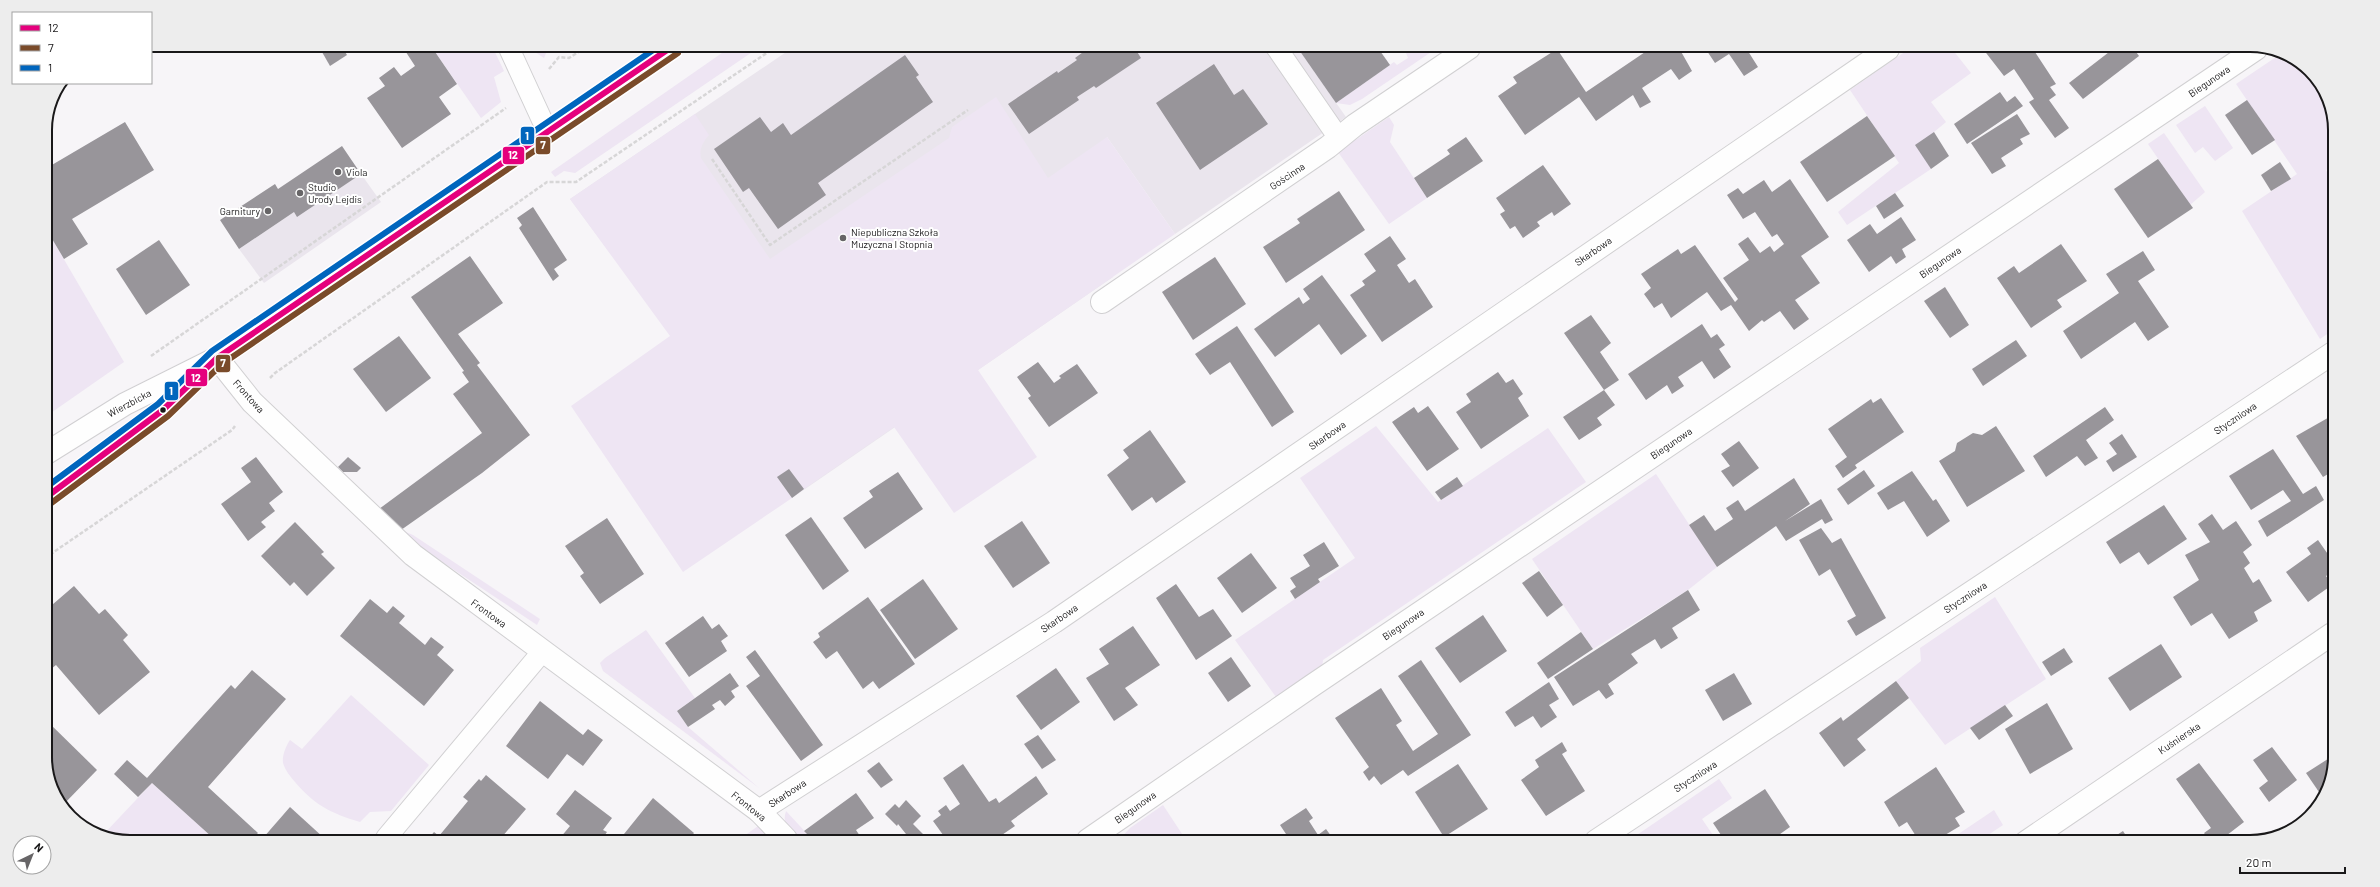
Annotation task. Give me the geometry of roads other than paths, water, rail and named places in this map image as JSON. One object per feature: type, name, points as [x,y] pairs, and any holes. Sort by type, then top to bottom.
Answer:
[{"type":"street","name":"Wierzbicka","points":[[52,450],[125,404],[217,358],[664,52]]},
{"type":"street","name":"Gościnna","points":[[1102,302],[1328,147],[1338,137],[1463,52]]},
{"type":"street","name":"Skarbowa","points":[[759,811],[1054,622],[1884,52]]},
{"type":"street","name":"Biegunowa","points":[[1095,835],[1313,685],[2251,52]]},
{"type":"street","name":"Styczniowa","points":[[1605,835],[2328,356]]},
{"type":"street","name":"Wierzbicka","points":[[52,493],[163,410],[217,358]]},
{"type":"street","name":"Frontowa","points":[[217,358],[252,402],[413,555],[542,652],[759,811],[782,835]]},
{"type":"street","name":"Kuśnierska","points":[[2036,835],[2328,637]]},
{"type":"lane","points":[[511,52],[548,133]]},
{"type":"lane","points":[[1279,52],[1338,137]]},
{"type":"lane","points":[[389,835],[542,652]]},
{"type":"place","name":"Viola","points":[[338,172]]},
{"type":"place","name":"Studio Urody Lejdis","points":[[300,193]]},
{"type":"place","name":"Garnitury","points":[[268,211]]},
{"type":"place","name":"Niepubliczna Szkoła Muzyczna I Stopnia","points":[[843,238]]}]
